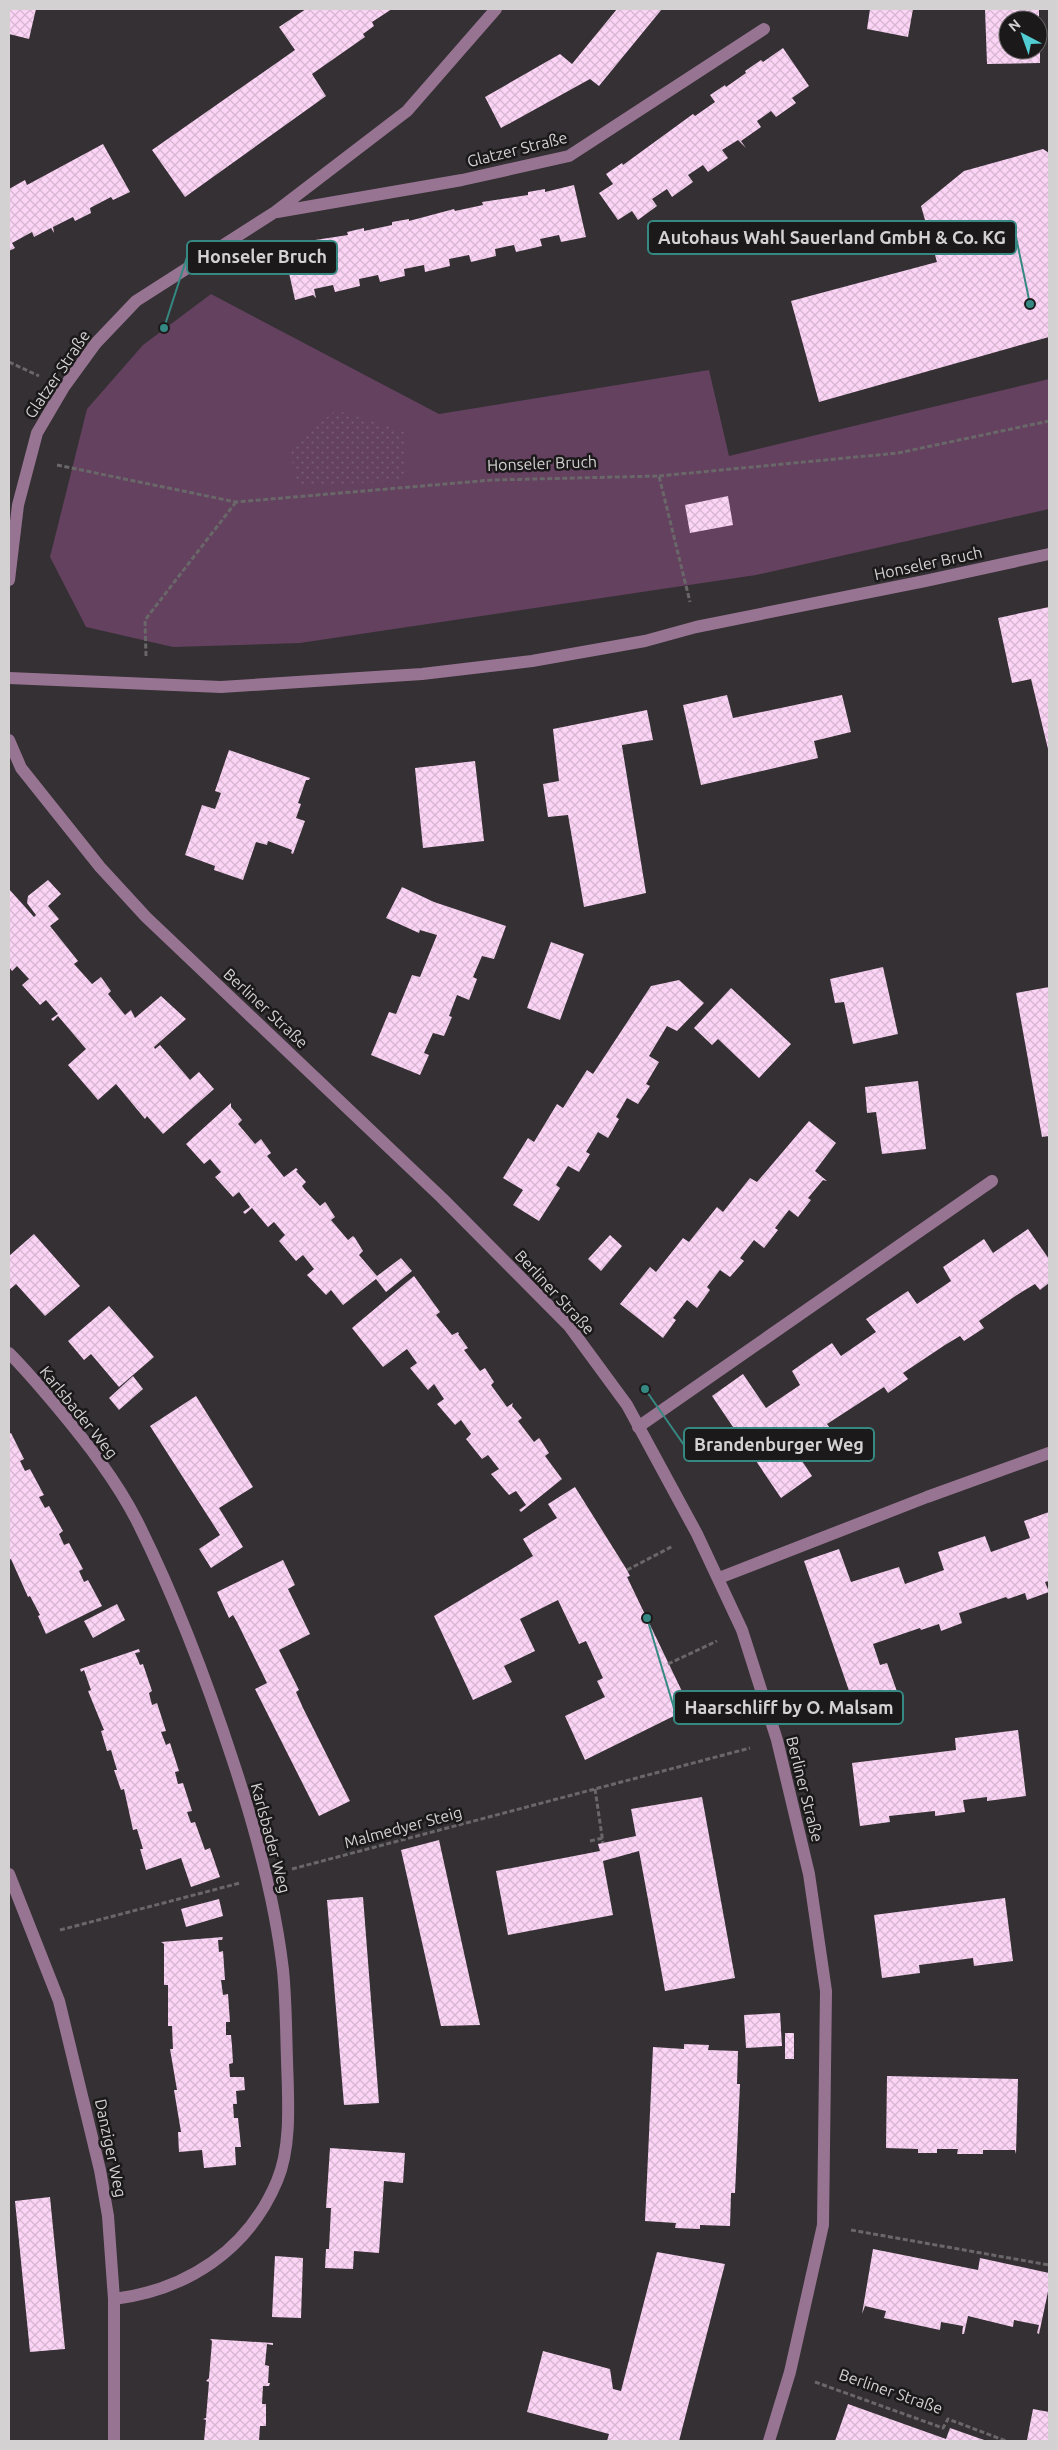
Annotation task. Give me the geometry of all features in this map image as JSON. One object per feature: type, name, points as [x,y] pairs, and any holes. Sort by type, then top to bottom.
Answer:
[{"type":"street","name":"Glatzer Straße","points":[[9,580],[18,505],[37,433],[64,387],[96,343],[136,301],[275,212],[407,111],[496,9]]},
{"type":"street","name":"Glatzer Straße","points":[[275,212],[462,180],[569,156],[764,29]]},
{"type":"street","name":"Honseler Bruch","points":[[9,678],[221,687],[422,674],[551,658],[645,642],[696,626],[926,581],[1049,554]]},
{"type":"street","name":"Berliner Straße","points":[[9,740],[21,768],[100,867],[146,917],[442,1198],[569,1326],[627,1405],[719,1578],[742,1630],[777,1740],[809,1874],[826,1991],[823,2225],[790,2372],[769,2441]]},
{"type":"street","points":[[638,1427],[992,1181]]},
{"type":"street","name":"Karlsbader Weg","points":[[9,1353],[96,1455],[136,1519],[186,1630],[219,1718],[256,1835],[266,1877],[283,1971],[289,2112],[279,2178],[256,2221],[224,2253],[199,2273],[170,2286],[139,2296],[114,2300]]},
{"type":"street","points":[[719,1578],[927,1497],[1049,1453]]},
{"type":"street","name":"Danziger Weg","points":[[9,1874],[59,2001],[98,2161],[108,2216],[114,2300],[114,2441]]},
{"type":"path","name":"Honseler Bruch","points":[[30,459],[236,502],[492,480],[659,476],[898,453],[1049,422]]},
{"type":"path","points":[[659,476],[696,626]]},
{"type":"path","points":[[146,684],[145,620],[236,502]]},
{"type":"path","points":[[627,1570],[663,1551]]},
{"type":"path","points":[[668,1664],[707,1646]]},
{"type":"path","name":"Malmedyer Steig","points":[[36,1939],[59,1930],[266,1877],[777,1740]]},
{"type":"path","points":[[590,1841],[603,1841],[595,1789]]},
{"type":"path","points":[[823,2225],[1049,2265]]},
{"type":"path","name":"Berliner Straße","points":[[790,2372],[943,2428],[948,2419],[1006,2441]]},
{"type":"shaded area","points":[[211,294],[439,414],[709,370],[729,456],[1049,379],[1049,509],[756,575],[300,643],[173,647],[86,627],[50,557],[87,409],[143,345]]},
{"type":"shaded area","points":[[336,410],[405,432],[406,481],[295,486],[291,448]]},
{"type":"building","points":[[9,9],[36,9],[29,39],[9,34]]},
{"type":"building","points":[[306,9],[392,9],[372,22],[374,26],[363,34],[365,37],[312,74],[326,96],[185,197],[152,150],[295,50],[279,27]]},
{"type":"building","points":[[617,9],[662,9],[599,86],[590,79],[501,128],[485,97],[560,54],[572,64]]},
{"type":"building","points":[[870,9],[913,9],[908,37],[867,29]]},
{"type":"building","points":[[985,9],[1039,9],[998,10],[998,60],[1040,60],[1040,63],[987,64]]},
{"type":"building","points":[[783,48],[809,86],[792,98],[796,103],[776,117],[771,111],[757,121],[761,127],[741,141],[746,148],[738,140],[722,150],[728,158],[708,172],[703,165],[688,175],[693,182],[672,197],[667,189],[652,199],[657,206],[638,220],[632,211],[618,220],[599,193],[613,184],[606,174],[622,163],[623,165],[693,114],[695,116],[715,102],[710,95],[725,85],[726,87],[761,60],[763,62]]},
{"type":"building","points":[[103,144],[130,192],[113,200],[111,197],[90,208],[91,213],[75,221],[73,217],[53,227],[54,233],[51,228],[34,237],[32,232],[12,243],[15,248],[9,251],[9,189],[25,180],[27,185]]},
{"type":"building","points":[[1043,149],[1049,153],[1049,337],[819,402],[791,301],[937,262],[921,206],[964,171]]},
{"type":"building","points":[[574,185],[586,237],[561,242],[559,235],[540,239],[542,246],[516,252],[514,245],[495,249],[496,256],[471,262],[469,255],[449,259],[450,266],[425,272],[424,265],[404,269],[405,276],[380,282],[378,275],[359,279],[360,286],[335,292],[333,285],[314,289],[316,298],[313,295],[295,300],[287,264],[306,259],[302,242],[348,235],[347,232],[364,228],[364,231],[392,225],[392,222],[409,219],[409,221],[454,209],[455,211],[483,205],[482,202],[528,195],[528,192],[545,189],[545,192]]},
{"type":"building","points":[[728,496],[733,525],[690,533],[685,505]]},
{"type":"building","points":[[1049,607],[1048,749],[1031,679],[1012,683],[998,618]]},
{"type":"building","points":[[727,695],[733,718],[842,695],[851,732],[814,741],[818,758],[701,785],[683,705]]},
{"type":"building","points":[[647,710],[653,740],[622,745],[621,740],[646,893],[584,907],[568,815],[548,817],[543,784],[559,781],[553,729]]},
{"type":"building","points":[[229,750],[310,778],[306,780],[298,803],[301,804],[296,818],[305,821],[293,854],[291,853],[292,850],[268,841],[267,845],[256,842],[243,880],[214,870],[215,866],[185,855],[202,805],[215,809],[221,793],[215,791]]},
{"type":"building","points":[[475,761],[484,841],[423,848],[415,768]]},
{"type":"building","points":[[48,880],[61,894],[48,906],[59,919],[50,926],[78,961],[74,964],[92,984],[101,977],[111,991],[108,994],[125,1015],[131,1010],[135,1018],[161,996],[186,1019],[154,1047],[155,1049],[160,1045],[190,1080],[199,1072],[214,1089],[163,1134],[147,1116],[145,1119],[116,1084],[98,1100],[68,1065],[86,1049],[58,1016],[53,1021],[51,1019],[58,1014],[46,1000],[40,1005],[22,985],[29,979],[17,966],[12,971],[9,967],[9,889],[34,917],[36,915],[27,903],[28,896]]},
{"type":"building","points":[[402,887],[434,902],[506,926],[494,959],[482,956],[473,977],[477,979],[469,1000],[457,995],[449,1016],[452,1017],[444,1036],[433,1033],[424,1053],[429,1055],[420,1075],[371,1055],[389,1012],[396,1014],[412,975],[420,977],[437,935],[420,930],[419,933],[386,918]]},
{"type":"building","points":[[551,942],[584,954],[560,1020],[527,1008]]},
{"type":"building","points":[[883,967],[898,1034],[853,1044],[844,1002],[835,1003],[830,979]]},
{"type":"building","points":[[679,980],[704,1003],[677,1031],[667,1026],[649,1056],[659,1062],[646,1084],[650,1086],[638,1104],[627,1098],[616,1117],[619,1119],[608,1138],[598,1132],[586,1152],[590,1154],[579,1172],[568,1166],[556,1185],[560,1188],[539,1221],[513,1205],[523,1190],[503,1178],[528,1138],[534,1142],[557,1104],[563,1108],[587,1070],[593,1074],[651,986]]},
{"type":"building","points":[[1049,987],[1049,1136],[1042,1137],[1016,993]]},
{"type":"building","points":[[731,988],[791,1044],[759,1078],[718,1039],[712,1045],[694,1028]]},
{"type":"building","points":[[918,1081],[926,1149],[882,1154],[876,1112],[867,1113],[865,1087]]},
{"type":"building","points":[[231,1103],[231,1107],[242,1120],[238,1124],[255,1144],[261,1139],[271,1153],[267,1156],[284,1177],[296,1168],[298,1170],[296,1171],[306,1182],[302,1186],[320,1206],[326,1203],[335,1217],[331,1220],[348,1240],[353,1236],[355,1238],[363,1251],[359,1255],[377,1276],[401,1258],[412,1271],[386,1292],[376,1279],[343,1305],[331,1290],[326,1295],[307,1275],[314,1269],[303,1255],[296,1261],[279,1241],[285,1235],[274,1222],[268,1227],[252,1208],[245,1214],[243,1212],[250,1207],[239,1192],[233,1197],[215,1177],[221,1172],[210,1159],[204,1164],[186,1144]]},
{"type":"building","points":[[809,1121],[836,1143],[815,1171],[827,1181],[823,1180],[808,1198],[811,1200],[798,1217],[789,1210],[775,1228],[778,1230],[764,1248],[754,1240],[740,1258],[744,1261],[730,1277],[720,1270],[707,1287],[710,1290],[697,1308],[687,1300],[673,1318],[676,1320],[663,1338],[620,1304],[650,1267],[656,1272],[683,1238],[689,1242],[717,1207],[723,1212],[750,1178],[757,1182]]},
{"type":"building","points":[[1028,1229],[1049,1259],[1049,1283],[1040,1290],[1035,1284],[1020,1293],[979,1321],[984,1328],[964,1341],[960,1336],[945,1345],[903,1373],[908,1379],[888,1393],[884,1387],[827,1424],[832,1431],[813,1444],[808,1438],[794,1449],[812,1476],[781,1498],[712,1396],[743,1374],[766,1408],[800,1385],[792,1371],[816,1354],[832,1343],[841,1356],[876,1332],[866,1319],[908,1291],[917,1304],[951,1281],[943,1267],[984,1239],[993,1253]]},
{"type":"building","points":[[34,1234],[80,1286],[45,1316],[16,1284],[9,1290],[9,1256]]},
{"type":"building","points":[[610,1235],[622,1246],[601,1271],[588,1259]]},
{"type":"building","points":[[414,1276],[440,1312],[436,1315],[452,1335],[458,1332],[468,1348],[464,1350],[480,1371],[485,1368],[494,1382],[491,1385],[507,1407],[513,1403],[512,1406],[522,1418],[518,1421],[534,1442],[540,1439],[549,1453],[545,1456],[562,1479],[521,1512],[519,1510],[526,1505],[516,1491],[509,1495],[491,1474],[499,1469],[488,1455],[482,1459],[466,1439],[471,1434],[461,1420],[455,1425],[437,1404],[444,1399],[434,1384],[428,1390],[410,1368],[417,1363],[407,1349],[383,1367],[352,1328]]},
{"type":"building","points":[[109,1306],[154,1357],[119,1387],[91,1354],[84,1360],[68,1341]]},
{"type":"building","points":[[133,1376],[143,1389],[119,1410],[109,1398]]},
{"type":"building","points":[[196,1396],[253,1487],[219,1508],[243,1547],[211,1568],[199,1549],[220,1535],[150,1426]]},
{"type":"building","points":[[11,1433],[24,1459],[20,1461],[25,1471],[30,1469],[44,1495],[39,1497],[45,1508],[49,1506],[63,1531],[59,1534],[64,1545],[69,1543],[83,1569],[79,1571],[84,1582],[88,1580],[102,1606],[46,1634],[38,1616],[40,1615],[30,1596],[28,1597],[11,1559],[9,1560],[9,1434]]},
{"type":"building","points":[[575,1487],[627,1570],[630,1576],[627,1577],[690,1708],[585,1760],[565,1716],[605,1697],[597,1681],[603,1678],[586,1641],[579,1644],[558,1600],[520,1619],[535,1651],[504,1666],[512,1682],[473,1700],[434,1616],[533,1556],[523,1539],[557,1518],[548,1504]]},
{"type":"building","points":[[1049,1512],[1049,1581],[1045,1582],[1049,1592],[1027,1600],[1025,1593],[1008,1599],[1006,1597],[959,1613],[962,1623],[941,1631],[939,1624],[921,1630],[920,1628],[873,1644],[880,1665],[887,1663],[900,1700],[869,1711],[868,1707],[856,1711],[804,1561],[839,1549],[851,1582],[899,1567],[905,1584],[944,1570],[938,1552],[985,1536],[991,1552],[1030,1538],[1024,1521]]},
{"type":"building","points":[[283,1560],[295,1585],[288,1589],[310,1634],[279,1650],[299,1690],[296,1692],[303,1708],[350,1801],[319,1816],[255,1689],[267,1683],[237,1622],[233,1615],[229,1618],[217,1592]]},
{"type":"building","points":[[117,1604],[125,1620],[93,1638],[84,1621]]},
{"type":"building","points":[[139,1649],[140,1652],[135,1653],[140,1665],[143,1664],[152,1691],[149,1693],[152,1705],[157,1703],[166,1731],[161,1732],[166,1745],[170,1743],[179,1771],[175,1772],[178,1784],[183,1783],[192,1811],[187,1812],[191,1823],[195,1822],[205,1850],[210,1848],[220,1877],[191,1887],[181,1858],[146,1870],[140,1849],[143,1849],[137,1829],[133,1830],[124,1789],[121,1790],[114,1770],[117,1770],[111,1750],[107,1751],[101,1731],[104,1730],[88,1691],[91,1690],[84,1670],[81,1672],[80,1669]]},
{"type":"building","points":[[1018,1730],[1026,1796],[987,1801],[987,1797],[963,1800],[965,1812],[935,1816],[935,1811],[889,1816],[890,1822],[860,1826],[852,1763],[956,1750],[955,1738]]},
{"type":"building","points":[[702,1797],[735,1978],[665,1991],[639,1851],[603,1861],[613,1915],[508,1935],[496,1871],[600,1851],[598,1844],[636,1836],[631,1809]]},
{"type":"building","points":[[439,1840],[480,2025],[441,2026],[401,1850]]},
{"type":"building","points":[[363,1897],[379,2103],[344,2105],[327,1900]]},
{"type":"building","points":[[1005,1898],[1013,1961],[974,1966],[973,1958],[919,1965],[920,1973],[882,1978],[874,1915]]},
{"type":"building","points":[[219,1899],[223,1916],[186,1927],[181,1909]]},
{"type":"building","points":[[223,1937],[222,1940],[218,1940],[219,1952],[223,1951],[225,1980],[221,1980],[223,1995],[228,1994],[230,2022],[226,2022],[226,2035],[231,2035],[233,2063],[229,2064],[230,2077],[244,2077],[245,2090],[236,2091],[237,2104],[233,2104],[234,2118],[238,2118],[241,2147],[235,2147],[236,2165],[204,2168],[202,2150],[179,2152],[178,2132],[181,2132],[174,2090],[177,2090],[170,2049],[173,2049],[172,2026],[168,2026],[168,1985],[164,1985],[164,1944],[161,1942]]},
{"type":"building","points":[[780,2013],[782,2046],[746,2048],[744,2015]]},
{"type":"building","points":[[785,2033],[794,2033],[794,2059],[785,2059]]},
{"type":"building","points":[[684,2044],[709,2045],[708,2050],[738,2051],[737,2084],[740,2084],[735,2193],[731,2193],[730,2226],[700,2225],[700,2229],[675,2228],[676,2223],[645,2221],[653,2047],[684,2049]]},
{"type":"building","points":[[887,2076],[1018,2079],[1016,2154],[1015,2150],[983,2150],[983,2154],[957,2154],[958,2149],[937,2149],[937,2153],[918,2153],[918,2149],[886,2148]]},
{"type":"building","points":[[330,2148],[405,2153],[403,2183],[384,2181],[379,2253],[354,2251],[353,2269],[325,2268],[326,2249],[329,2249],[331,2208],[326,2208]]},
{"type":"building","points":[[50,2197],[65,2349],[30,2352],[15,2201]]},
{"type":"building","points":[[873,2249],[978,2270],[980,2258],[1049,2273],[1049,2287],[1039,2334],[1037,2333],[1039,2325],[1014,2320],[1013,2327],[968,2316],[964,2334],[962,2334],[963,2326],[941,2322],[940,2330],[884,2318],[886,2311],[865,2306],[862,2314]]},
{"type":"building","points":[[657,2252],[725,2264],[679,2441],[607,2441],[609,2434],[527,2412],[543,2351],[610,2369],[613,2389],[621,2391]]},
{"type":"building","points":[[275,2256],[303,2258],[301,2318],[272,2317]]},
{"type":"building","points":[[210,2339],[273,2343],[273,2345],[267,2344],[265,2365],[269,2366],[268,2383],[270,2383],[269,2386],[263,2386],[262,2404],[266,2404],[266,2426],[260,2426],[259,2441],[204,2441],[206,2420],[203,2419],[206,2418],[209,2382],[206,2381],[209,2378],[212,2341]]},
{"type":"building","points":[[848,2404],[946,2439],[950,2428],[987,2441],[835,2441]]},
{"type":"building","points":[[1033,2409],[1049,2412],[1049,2441],[1027,2440]]},
{"type":"place","name":"Autohaus Wahl Sauerland GmbH & Co. KG","points":[[1030,304]]},
{"type":"place","name":"Honseler Bruch","points":[[164,328]]},
{"type":"place","name":"Brandenburger Weg","points":[[645,1389]]},
{"type":"place","name":"Haarschliff by O. Malsam","points":[[647,1618]]}]
